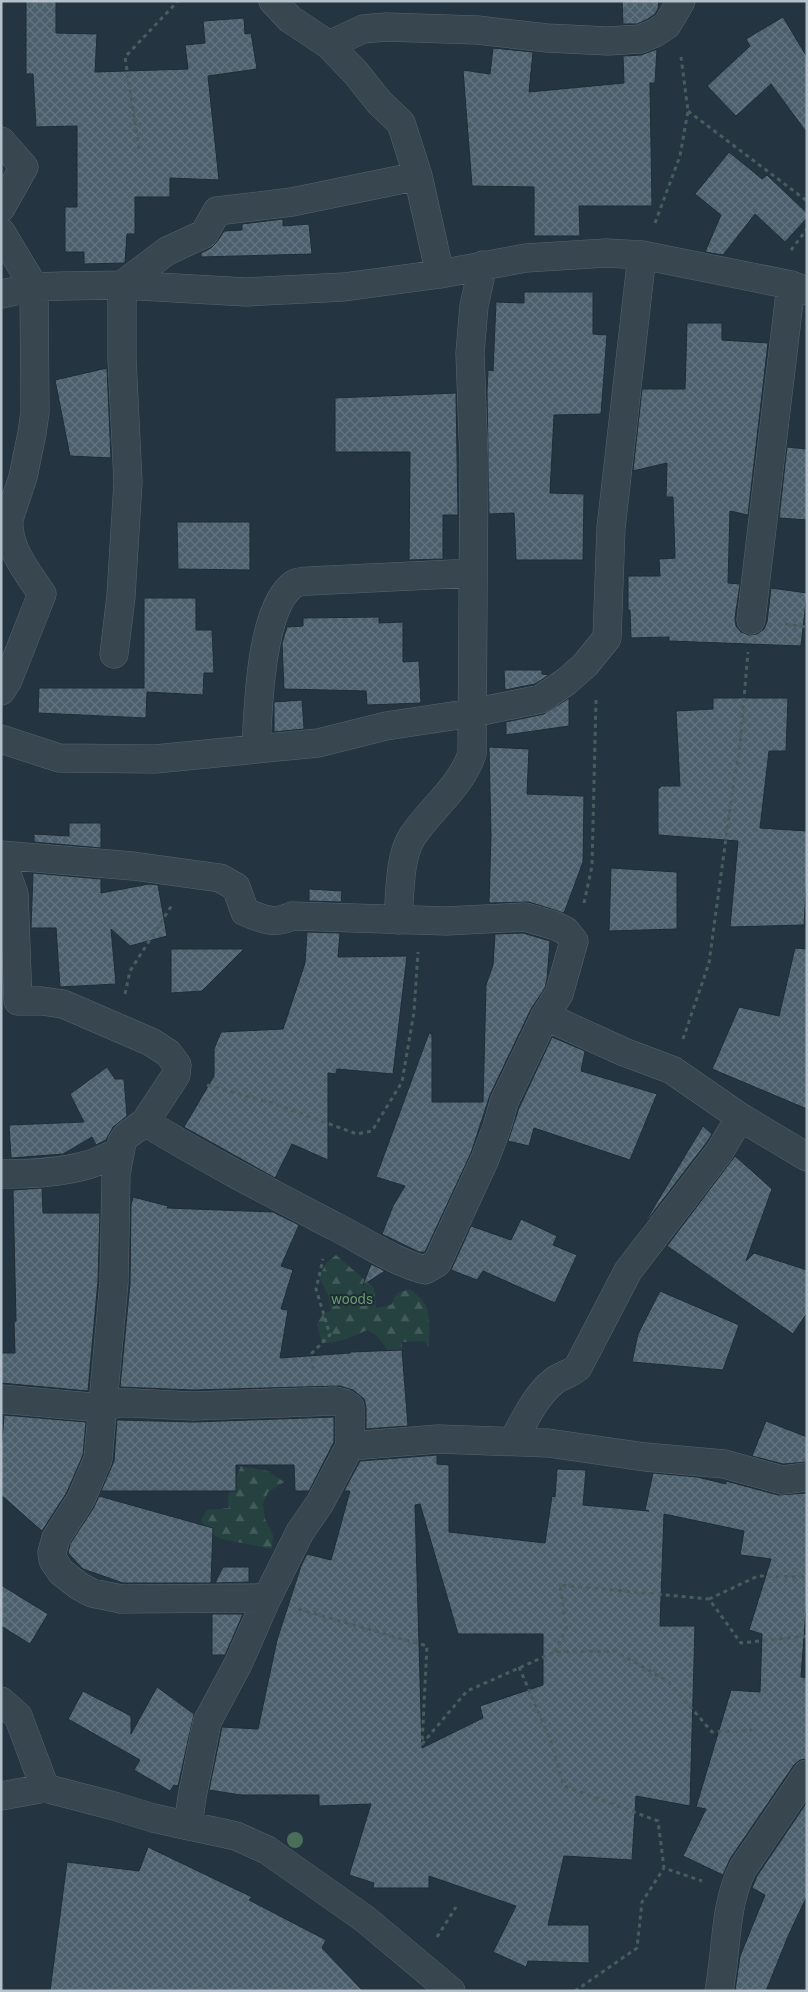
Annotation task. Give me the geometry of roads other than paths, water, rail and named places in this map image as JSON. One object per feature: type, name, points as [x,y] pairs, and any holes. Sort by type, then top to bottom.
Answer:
[{"type":"street","points":[[272,1],[290,19],[329,45],[356,73],[379,102],[401,123],[418,176],[440,274]]},
{"type":"street","points":[[329,45],[363,29],[386,27],[477,30],[546,38],[608,41],[640,39],[655,33],[667,25],[678,7]]},
{"type":"street","points":[[1,141],[24,167],[1,208]]},
{"type":"street","points":[[122,286],[167,250],[204,234],[217,211],[292,202],[418,176]]},
{"type":"street","points":[[1,232],[34,287],[36,365],[34,419],[23,477],[8,526],[15,553],[42,594],[8,680],[1,691]]},
{"type":"street","points":[[1,294],[34,287],[122,286],[246,292],[344,287],[440,274],[526,258],[606,253],[642,255],[799,288],[751,620]]},
{"type":"street","points":[[1,739],[60,758],[155,760],[318,743],[386,726],[472,713],[541,699],[567,681],[597,653],[605,643],[607,635],[611,528],[642,255]]},
{"type":"street","points":[[398,920],[406,850],[411,838],[456,785],[467,769],[472,754],[474,461],[470,353],[474,306],[483,265]]},
{"type":"street","points":[[114,654],[121,596],[128,482],[122,358],[122,286]]},
{"type":"street","points":[[256,749],[260,687],[265,648],[279,603],[294,585],[309,581],[473,573]]},
{"type":"street","points":[[145,1122],[197,1154],[414,1267],[425,1270],[437,1263],[485,1159],[504,1102],[545,1016],[559,994],[574,945],[572,937],[566,931],[543,921],[525,918],[446,921],[292,916],[281,921],[270,921],[245,912],[236,888],[226,880],[133,866],[1,856],[14,894],[10,1004],[42,1000],[63,1004],[151,1042],[168,1053],[177,1063],[176,1076],[145,1122],[126,1136],[122,1142],[116,1174],[114,1282],[101,1435],[95,1468],[81,1499],[56,1538],[52,1552],[53,1560],[61,1572],[79,1586],[92,1593],[121,1599],[267,1598]]},
{"type":"street","points":[[545,1016],[624,1052],[672,1070],[740,1117],[807,1157]]},
{"type":"street","points":[[513,1441],[540,1396],[553,1382],[574,1372],[578,1367],[628,1271],[720,1151],[740,1117]]},
{"type":"street","points":[[1,1174],[40,1172],[90,1165],[120,1152]]},
{"type":"street","points":[[1,1399],[102,1408],[118,1403],[193,1406],[336,1401],[350,1407],[350,1446],[320,1503],[300,1532],[267,1598],[238,1664],[208,1722],[192,1797],[188,1826]]},
{"type":"street","points":[[350,1446],[438,1439],[548,1443],[645,1457],[724,1464],[782,1480],[807,1478]]},
{"type":"street","points":[[1,1701],[18,1716],[45,1788]]},
{"type":"street","points":[[720,1991],[725,1964],[730,1906],[735,1883],[743,1868],[807,1774]]},
{"type":"street","points":[[1,1796],[45,1788],[153,1818],[236,1836],[267,1850],[365,1918],[451,1991]]},
{"type":"park label","name":"woods","points":[[352,1299]]}]
